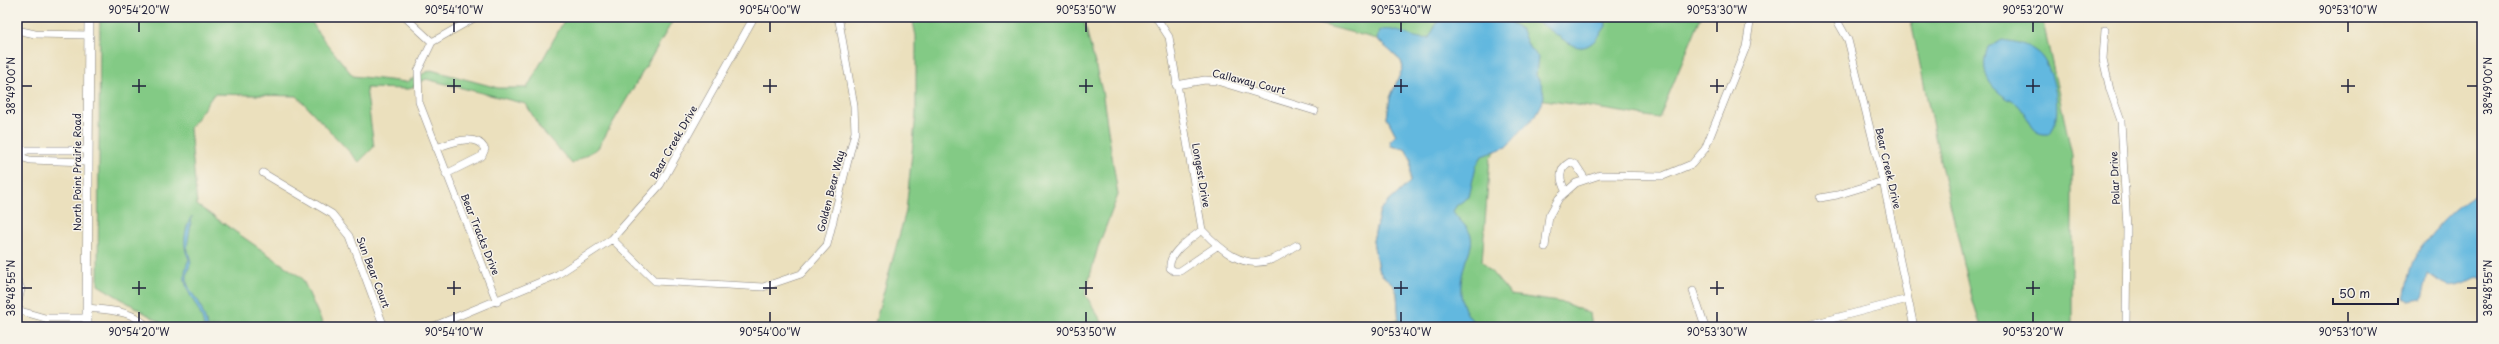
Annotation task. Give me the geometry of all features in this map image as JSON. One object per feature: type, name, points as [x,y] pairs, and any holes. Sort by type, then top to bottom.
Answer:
[{"type":"street","name":"North Point Prairie Road","points":[[87,320],[87,150],[90,17]]},
{"type":"street","points":[[405,17],[432,42],[476,17]]},
{"type":"street","name":"Bear Creek Drive","points":[[432,327],[497,302],[557,275],[612,239],[660,185],[754,17]]},
{"type":"street","name":"Golden Bear Way","points":[[612,239],[655,282],[763,287],[801,274],[810,266],[827,245],[855,132],[854,106],[839,21],[836,17]]},
{"type":"street","name":"Longest Drive","points":[[1156,17],[1169,37],[1202,230]]},
{"type":"street","points":[[1545,247],[1549,216],[1559,198],[1585,179],[1600,175],[1654,178],[1671,174],[1692,164],[1705,148],[1746,47],[1751,17]]},
{"type":"street","name":"Bear Creek Drive","points":[[1835,17],[1848,40],[1883,180],[1914,327]]},
{"type":"street","points":[[17,30],[35,34],[89,35]]},
{"type":"street","name":"Polar Drive","points":[[2105,30],[2103,59],[2110,90],[2121,120],[2127,228],[2126,327]]},
{"type":"street","name":"Bear Tracks Drive","points":[[432,42],[418,71],[418,102],[497,302]]},
{"type":"street","name":"Callaway Court","points":[[1176,85],[1205,80],[1217,81],[1316,111]]},
{"type":"street","points":[[436,148],[474,139],[482,143],[485,148],[482,156],[446,174]]},
{"type":"street","points":[[17,155],[27,150],[87,150]]},
{"type":"street","points":[[17,155],[30,160],[87,162]]},
{"type":"street","points":[[1566,192],[1561,183],[1561,171],[1564,165],[1570,162],[1576,164],[1585,179]]},
{"type":"street","name":"Sun Bear Court","points":[[263,173],[332,214],[350,236],[384,327]]},
{"type":"street","points":[[1820,198],[1837,195],[1883,180]]},
{"type":"street","points":[[1217,246],[1180,271],[1174,271],[1170,268],[1169,262],[1175,253],[1202,230],[1223,252],[1246,261],[1258,262],[1272,260],[1297,245]]},
{"type":"street","points":[[17,280],[20,289],[17,309],[44,318],[87,320],[128,314],[143,321],[147,327]]},
{"type":"street","points":[[1692,291],[1705,327]]},
{"type":"street","points":[[1801,327],[1908,299]]},
{"type":"street","points":[[87,320],[95,327]]},
{"type":"green space","points":[[100,17],[309,17],[319,34],[353,76],[406,82],[431,70],[498,88],[527,88],[566,17],[675,17],[598,148],[572,164],[540,128],[526,104],[426,79],[409,89],[366,88],[374,147],[359,162],[297,96],[214,94],[190,128],[197,205],[302,278],[324,327],[168,327],[98,285]]},
{"type":"green space","points":[[912,17],[1083,17],[1102,91],[1118,195],[1098,247],[1085,294],[1105,327],[874,327],[906,211],[916,114],[916,36]]},
{"type":"green space","points":[[1292,17],[1701,17],[1659,118],[1539,99],[1490,158],[1482,261],[1511,295],[1565,303],[1590,314],[1592,327],[1314,327],[1399,320],[1397,293],[1393,284],[1382,275],[1378,268],[1373,241],[1380,210],[1410,182],[1411,159],[1405,149],[1391,146],[1390,141],[1396,135],[1387,118],[1390,98],[1403,68],[1401,61],[1377,39]]},
{"type":"green space","points":[[1910,17],[2042,17],[2072,155],[2072,327],[1981,327],[1973,302],[1941,165]]},
{"type":"water","points":[[1440,17],[1509,17],[1511,24],[1521,29],[1530,49],[1538,57],[1536,75],[1542,85],[1544,96],[1542,104],[1536,115],[1506,147],[1482,156],[1476,166],[1469,197],[1457,205],[1453,211],[1468,229],[1471,236],[1471,245],[1463,270],[1461,296],[1467,313],[1479,327],[1399,327],[1397,293],[1393,284],[1382,275],[1378,268],[1373,241],[1380,210],[1410,182],[1411,159],[1405,149],[1391,146],[1390,141],[1396,135],[1387,118],[1390,98],[1403,67],[1401,61],[1377,39],[1379,31],[1386,30],[1398,31],[1417,37],[1429,38]]},
{"type":"water","points":[[1528,17],[1605,17],[1606,26],[1592,43],[1580,47],[1574,46],[1567,42]]},
{"type":"water","points":[[2003,40],[2030,47],[2038,53],[2049,69],[2056,92],[2057,105],[2054,126],[2049,134],[2042,134],[2033,129],[2018,105],[1998,92],[1993,87],[1986,75],[1985,62],[1988,47]]},
{"type":"water","points":[[2482,193],[2482,278],[2478,276],[2463,284],[2452,287],[2442,284],[2428,274],[2422,299],[2409,301],[2404,298],[2412,263],[2426,241],[2454,210],[2464,202]]},
{"type":"water","points":[[192,216],[187,247],[191,262],[187,274],[187,283],[191,292],[199,302],[208,327],[204,327],[202,318],[187,287],[185,278],[185,269],[189,259],[185,249],[185,238],[187,226]]}]
